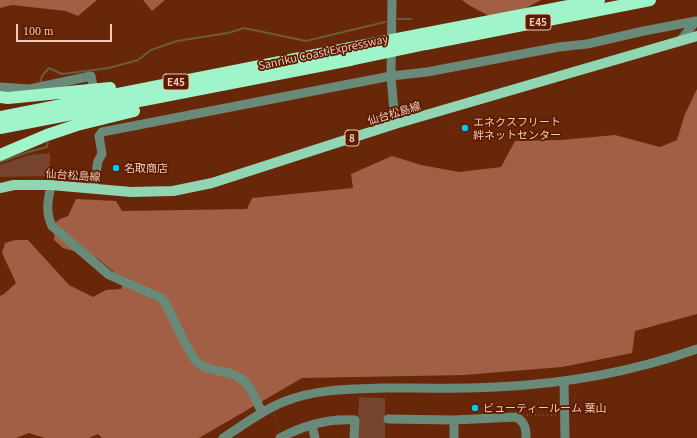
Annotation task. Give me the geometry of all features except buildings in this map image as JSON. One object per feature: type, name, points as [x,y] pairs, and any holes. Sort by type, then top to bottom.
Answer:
[{"type":"highway","name":"Sanriku Coast Expressway","points":[[0,117],[178,82],[351,54],[599,0]]},
{"type":"highway","name":"Sanriku Coast Expressway","points":[[425,39],[650,0]]},
{"type":"highway","name":"Sanriku Coast Expressway","points":[[0,128],[255,80],[351,54]]},
{"type":"highway","points":[[0,155],[36,139],[77,125],[255,80]]},
{"type":"highway","points":[[0,97],[8,98],[178,82]]},
{"type":"main road","name":"仙台松島線","points":[[0,188],[14,185],[51,185],[131,192],[173,191],[212,183],[395,124],[697,36]]},
{"type":"street","points":[[392,0],[391,76],[395,124]]},
{"type":"street","points":[[93,189],[98,161],[102,154],[99,136],[103,128],[391,76],[427,72],[559,47],[587,44],[696,21],[680,41]]},
{"type":"street","points":[[0,87],[30,89],[91,76],[93,86]]},
{"type":"street","points":[[51,185],[47,209],[52,226],[110,275],[161,298],[166,304],[190,352],[197,362],[205,367],[235,374],[246,383],[266,411]]},
{"type":"street","points":[[223,438],[282,402],[325,391],[357,388],[495,387],[564,381],[622,370],[697,349]]},
{"type":"street","points":[[564,381],[565,438]]},
{"type":"street","points":[[388,420],[454,420],[516,417],[520,419],[526,428],[526,438]]},
{"type":"street","points":[[282,437],[297,429],[340,419],[355,420],[354,438]]},
{"type":"street","points":[[454,420],[454,438]]},
{"type":"street","points":[[312,425],[315,438]]},
{"type":"path","points":[[574,398],[576,392],[583,386]]},
{"type":"path","points":[[266,411],[282,437]]},
{"type":"path","points":[[520,419],[528,414],[565,414]]},
{"type":"shaded area","points":[[0,0],[97,0],[78,16],[66,11],[12,5],[0,8]]},
{"type":"shaded area","points":[[143,0],[165,0],[152,11]]},
{"type":"shaded area","points":[[462,0],[541,0],[513,15],[491,17]]},
{"type":"shaded area","points":[[697,89],[697,314],[635,331],[632,353],[562,367],[464,375],[302,378],[199,438],[102,438],[98,434],[89,438],[45,438],[29,433],[16,438],[0,438],[0,296],[16,283],[2,253],[5,243],[15,240],[28,240],[69,285],[93,297],[106,290],[121,289],[126,278],[115,273],[97,258],[63,248],[54,240],[55,223],[68,216],[76,199],[116,201],[122,211],[247,209],[252,198],[353,188],[351,174],[392,156],[421,165],[459,172],[501,167],[515,141],[561,140],[615,135],[660,147],[677,140],[685,114]]},
{"type":"shaded area","points":[[50,153],[50,176],[0,177],[0,165],[29,155]]},
{"type":"shaded area","points":[[359,397],[385,398],[385,438],[358,438]]},
{"type":"waterway","points":[[398,19],[411,19]]},
{"type":"waterway","points":[[40,84],[42,76],[49,68],[62,74],[109,68],[138,60],[151,50],[177,41],[228,33],[244,28],[306,41],[385,22]]},
{"type":"waterway","points":[[0,162],[47,147],[48,142]]},
{"type":"place","name":"エネクスフリート 絆ネットセンター","points":[[465,128]]},
{"type":"place","name":"名取商店","points":[[116,168]]},
{"type":"place","name":"ビューティールーム 葉山","points":[[475,408]]}]
